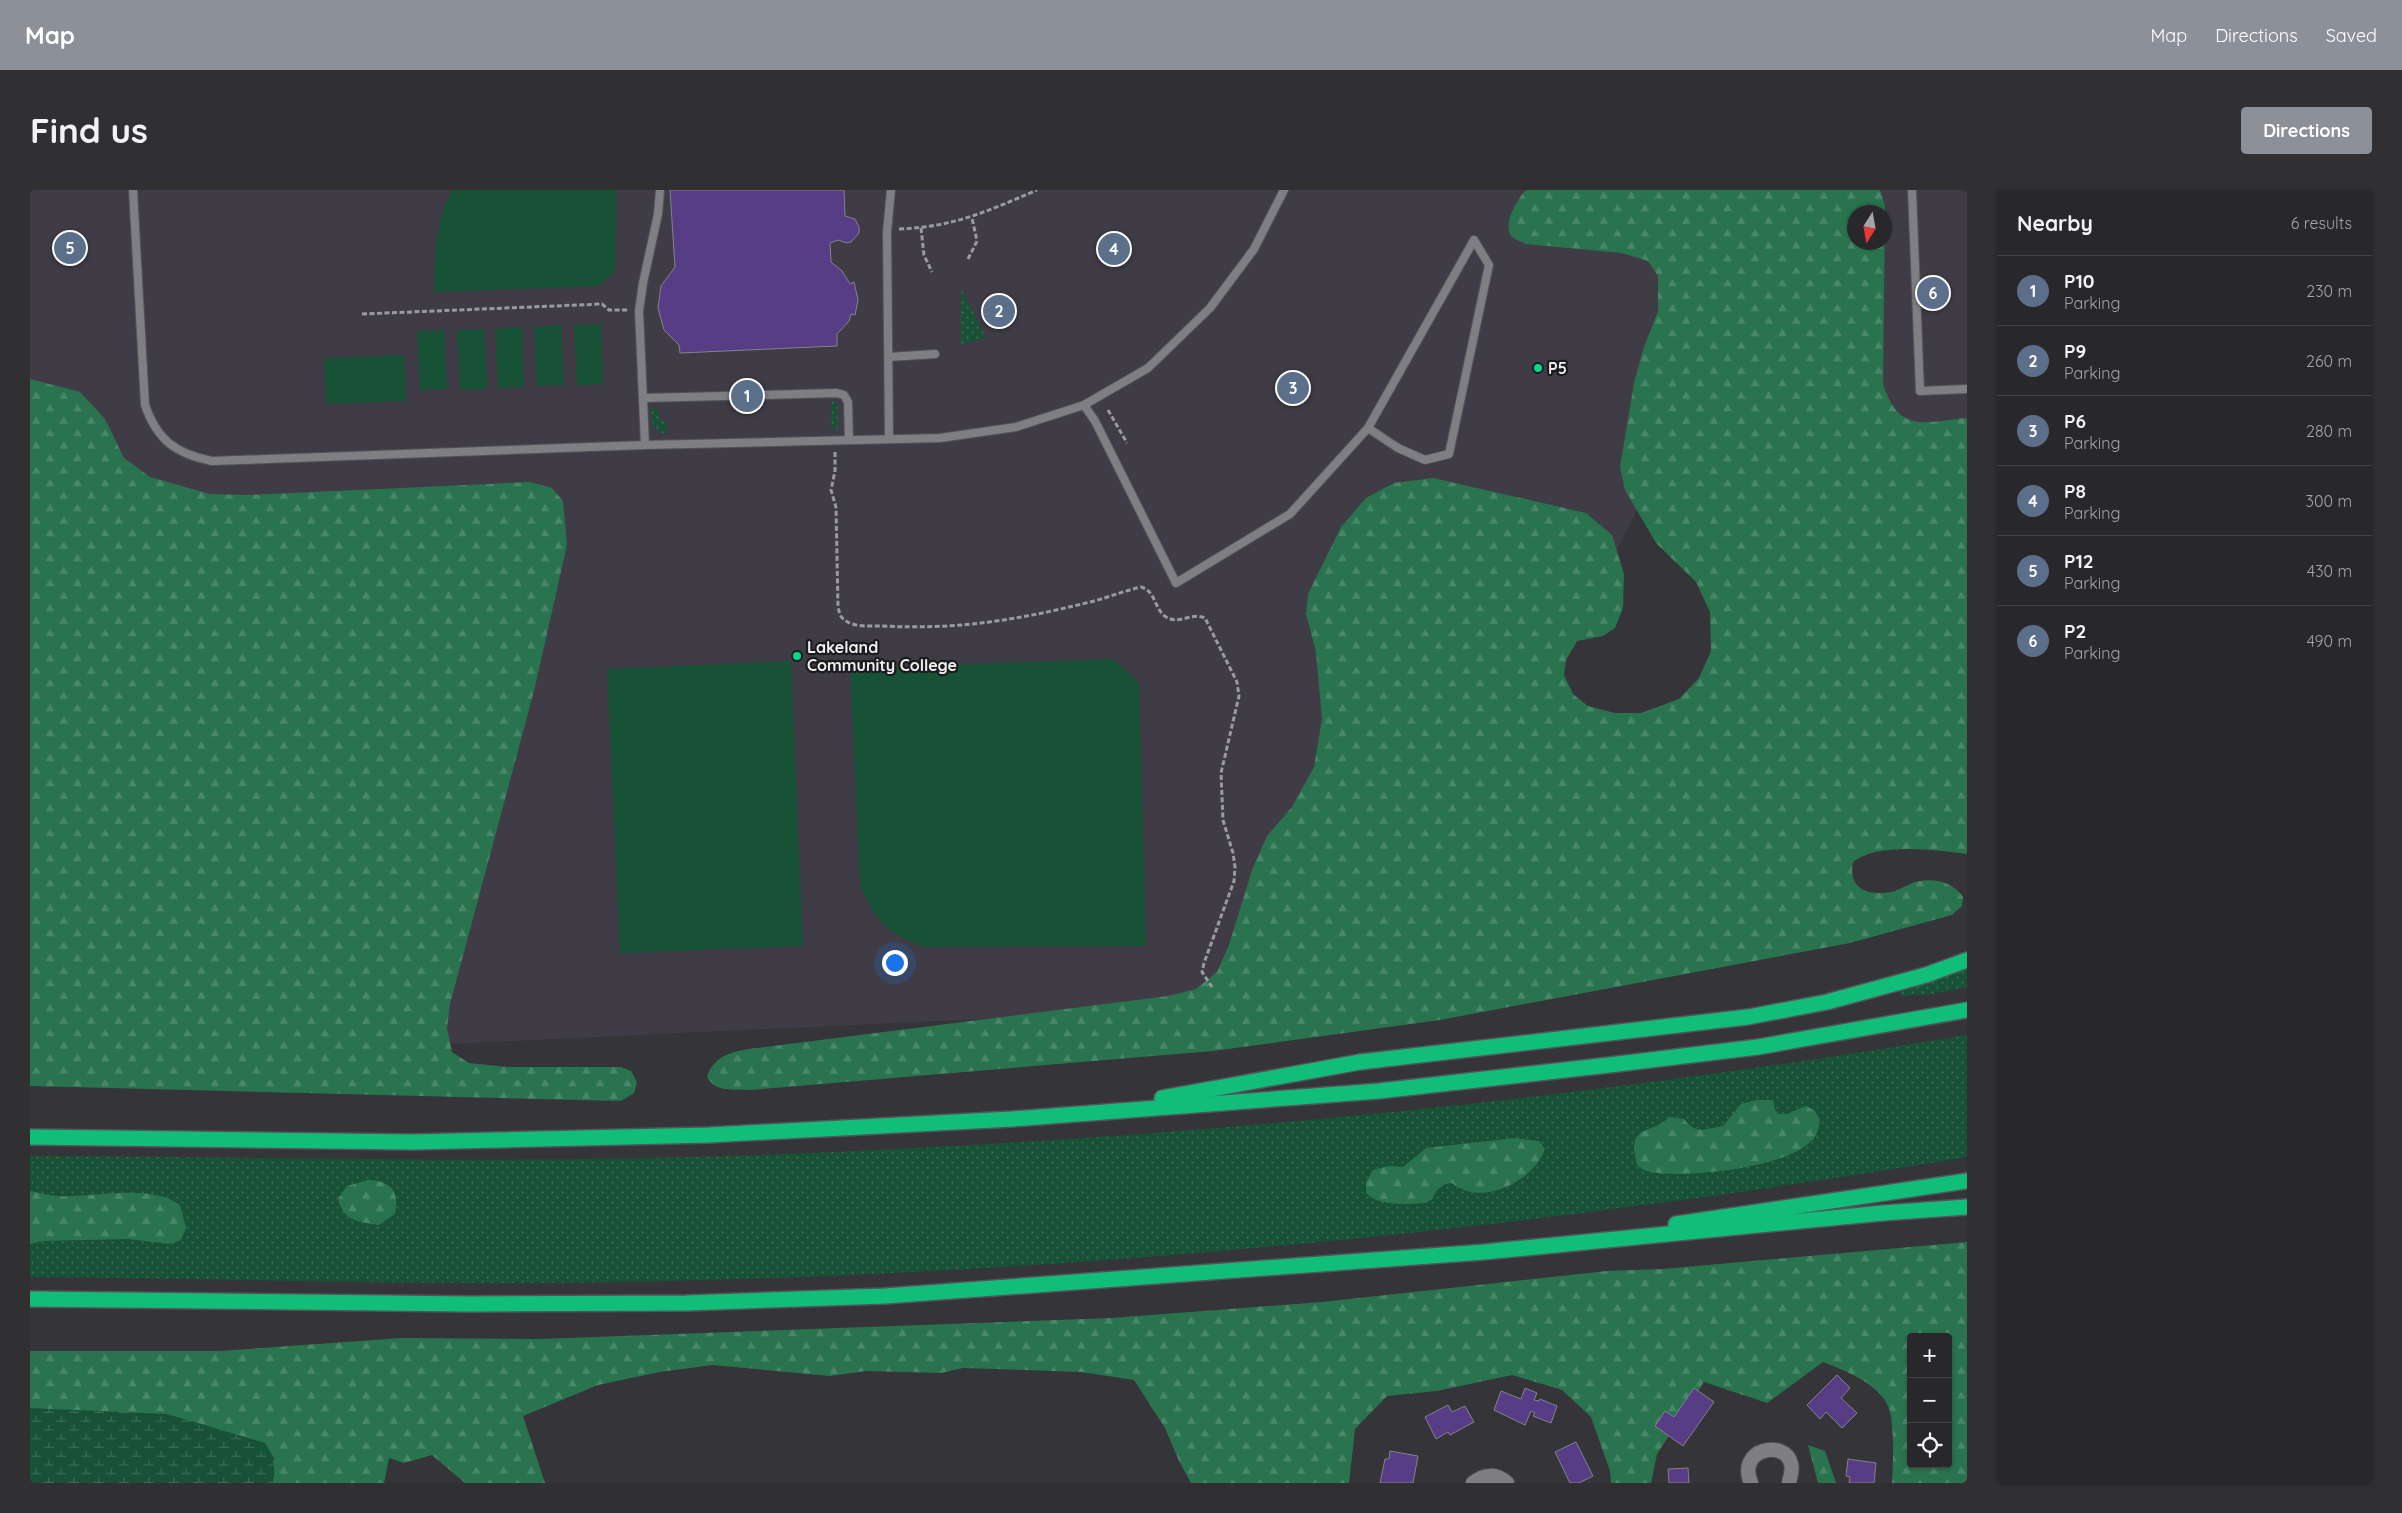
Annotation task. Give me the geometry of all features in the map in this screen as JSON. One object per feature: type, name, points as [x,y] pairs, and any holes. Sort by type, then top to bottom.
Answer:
[{"type":"highway","points":[[1085,1112],[1360,1062],[1748,1017],[1827,1002],[1926,975],[1967,960]]},
{"type":"highway","points":[[30,1137],[412,1142],[709,1135],[1012,1119],[1379,1091],[1619,1064],[1758,1047],[1967,1010]]},
{"type":"highway","points":[[1484,1252],[1967,1181]]},
{"type":"highway","points":[[30,1299],[470,1304],[686,1303],[885,1296],[1484,1252],[1883,1213],[1967,1207]]},
{"type":"street","points":[[1751,1483],[1748,1476],[1750,1462],[1753,1456],[1767,1449],[1775,1450],[1789,1458],[1791,1464],[1789,1483]]},
{"type":"street","points":[[1473,1483],[1482,1477],[1491,1476],[1499,1477],[1507,1483]]},
{"type":"lane","points":[[133,190],[145,405],[152,423],[161,436],[183,453],[212,461],[644,444],[940,438],[980,434],[1016,427],[1084,405],[1148,368],[1210,308],[1254,249],[1284,190]]},
{"type":"lane","points":[[644,444],[640,311],[643,283],[658,214],[660,190]]},
{"type":"lane","points":[[889,440],[887,232],[891,190]]},
{"type":"lane","points":[[1912,190],[1920,391],[1967,389]]},
{"type":"lane","points":[[1084,405],[1095,421],[1176,583],[1290,514],[1368,428],[1474,240],[1489,265],[1449,454],[1425,460],[1398,448],[1368,428]]},
{"type":"lane","points":[[889,357],[935,354]]},
{"type":"lane","points":[[643,398],[837,393],[844,395],[848,402],[849,440]]},
{"type":"path","points":[[896,229],[921,228],[972,218],[1037,190]]},
{"type":"path","points":[[968,259],[977,241],[972,218]]},
{"type":"path","points":[[921,228],[924,254],[932,272]]},
{"type":"path","points":[[362,314],[602,304],[609,310],[640,311]]},
{"type":"path","points":[[404,319],[408,313]]},
{"type":"path","points":[[1108,410],[1127,444]]},
{"type":"path","points":[[836,452],[831,490],[836,508],[838,607],[840,615],[849,623],[905,627],[969,626],[1036,615],[1092,602],[1141,587],[1150,592],[1163,614],[1168,618],[1176,620],[1194,616],[1205,618],[1237,682],[1239,696],[1222,773],[1223,820],[1234,853],[1235,867],[1229,896],[1202,972],[1212,987]]},
{"type":"shaded area","name":"Lakeland Community College","points":[[30,190],[1967,190],[1967,426],[1637,510],[1491,801],[1255,1006],[108,1060],[30,934]]},
{"type":"green space","points":[[453,190],[616,190],[615,271],[599,286],[434,292],[435,252],[439,226],[442,214]]},
{"type":"green space","points":[[1526,190],[1880,190],[1885,205],[1847,205],[1847,250],[1885,250],[1883,384],[1889,400],[1905,418],[1915,421],[1926,422],[1967,418],[1967,854],[1908,849],[1877,852],[1853,862],[1852,871],[1853,879],[1861,889],[1874,893],[1891,892],[1920,881],[1939,881],[1950,885],[1959,892],[1963,897],[1962,906],[1952,915],[1850,943],[1440,1020],[1213,1051],[750,1090],[726,1089],[715,1086],[707,1077],[711,1068],[718,1060],[734,1052],[1168,996],[1196,989],[1217,972],[1229,945],[1252,870],[1267,836],[1292,807],[1314,767],[1322,719],[1316,652],[1306,614],[1308,594],[1341,527],[1366,498],[1394,483],[1433,478],[1586,513],[1612,535],[1624,574],[1623,608],[1615,628],[1603,636],[1577,641],[1566,660],[1564,675],[1573,694],[1588,706],[1615,713],[1641,713],[1679,699],[1699,678],[1711,651],[1710,612],[1696,582],[1656,543],[1625,490],[1620,467],[1634,383],[1643,350],[1658,311],[1658,276],[1648,261],[1622,253],[1526,244],[1515,239],[1509,228],[1509,221],[1514,207]]},
{"type":"green space","points":[[961,288],[986,338],[961,344]]},
{"type":"green space","points":[[601,324],[603,384],[577,385],[574,325]]},
{"type":"green space","points":[[561,325],[564,385],[537,386],[534,327]]},
{"type":"green space","points":[[522,327],[524,387],[498,388],[495,329]]},
{"type":"green space","points":[[484,329],[487,389],[460,390],[457,330]]},
{"type":"green space","points":[[444,330],[447,389],[420,390],[417,331]]},
{"type":"green space","points":[[404,355],[406,401],[326,404],[324,358]]},
{"type":"green space","points":[[30,379],[80,392],[105,419],[124,458],[150,477],[210,494],[247,495],[529,482],[552,488],[563,501],[567,545],[534,691],[450,1004],[447,1028],[452,1052],[469,1063],[508,1067],[621,1067],[631,1071],[637,1082],[634,1093],[621,1101],[30,1086]]},
{"type":"green space","points":[[832,401],[838,403],[838,427],[835,430],[831,427]]},
{"type":"green space","points":[[654,407],[659,411],[660,421],[666,421],[667,432],[665,434],[654,425],[651,410]]},
{"type":"green space","points":[[1113,659],[1139,683],[1146,946],[923,947],[890,930],[877,917],[860,885],[850,668]]},
{"type":"green space","points":[[791,661],[803,946],[620,953],[607,669]]},
{"type":"green space","points":[[1967,968],[1967,987],[1932,994],[1901,996],[1901,990]]},
{"type":"green space","points":[[1967,1035],[1967,1157],[1789,1185],[1610,1210],[1430,1231],[1250,1248],[1070,1263],[889,1273],[709,1280],[528,1283],[30,1277],[30,1156],[488,1160],[671,1158],[914,1148],[1065,1139],[1216,1128],[1518,1098],[1818,1059]]},
{"type":"green space","points":[[1757,1100],[1773,1100],[1775,1110],[1779,1114],[1787,1114],[1806,1106],[1815,1111],[1820,1120],[1816,1135],[1805,1146],[1787,1156],[1737,1169],[1685,1174],[1646,1171],[1637,1165],[1635,1143],[1637,1137],[1670,1117],[1684,1119],[1688,1124],[1701,1130],[1723,1126],[1741,1104]]},
{"type":"green space","points":[[1515,1138],[1539,1141],[1545,1149],[1539,1161],[1530,1171],[1505,1187],[1491,1192],[1477,1193],[1464,1190],[1452,1183],[1445,1184],[1426,1203],[1411,1204],[1386,1203],[1378,1201],[1366,1193],[1366,1182],[1373,1170],[1388,1166],[1403,1167],[1426,1148]]},
{"type":"green space","points":[[368,1180],[383,1182],[395,1193],[395,1214],[379,1225],[359,1221],[348,1216],[340,1206],[338,1199],[347,1186]]},
{"type":"green space","points":[[30,1191],[57,1196],[137,1193],[168,1198],[180,1205],[186,1228],[181,1240],[170,1244],[129,1239],[42,1241],[30,1244]]},
{"type":"green space","points":[[1967,1242],[1967,1483],[1892,1483],[1893,1432],[1888,1406],[1877,1391],[1869,1385],[1823,1362],[1767,1403],[1704,1382],[1657,1454],[1651,1483],[1611,1483],[1610,1471],[1591,1417],[1562,1390],[1512,1375],[1437,1391],[1387,1396],[1355,1429],[1349,1483],[1191,1483],[1165,1428],[1134,1380],[1081,1372],[963,1368],[941,1373],[866,1371],[830,1376],[712,1365],[660,1372],[598,1385],[523,1416],[545,1483],[465,1483],[432,1455],[404,1463],[389,1458],[384,1483],[274,1483],[274,1458],[30,1408],[30,1351],[220,1351],[402,1338],[540,1339],[1111,1318],[1322,1302],[1607,1271],[1663,1269]]},
{"type":"green space","points":[[30,1408],[167,1414],[265,1443],[274,1458],[274,1483],[30,1483]]},
{"type":"green space","points":[[1808,1445],[1825,1451],[1836,1483],[1818,1483]]},
{"type":"building","points":[[670,190],[844,190],[845,216],[855,219],[859,227],[859,233],[851,242],[847,243],[838,240],[830,243],[831,262],[842,271],[850,284],[854,282],[858,300],[855,315],[851,314],[849,321],[837,334],[837,346],[680,353],[679,345],[664,330],[658,308],[661,286],[675,267]]},
{"type":"building","points":[[1837,1375],[1850,1388],[1841,1398],[1857,1413],[1842,1428],[1826,1412],[1820,1419],[1807,1405]]},
{"type":"building","points":[[1525,1388],[1537,1393],[1534,1400],[1539,1401],[1540,1399],[1557,1406],[1551,1423],[1533,1416],[1535,1413],[1531,1411],[1525,1425],[1494,1410],[1501,1391],[1521,1399]]},
{"type":"building","points":[[1694,1388],[1714,1402],[1683,1446],[1655,1426],[1665,1411],[1674,1417]]},
{"type":"building","points":[[1448,1405],[1452,1412],[1465,1406],[1474,1422],[1450,1435],[1448,1432],[1436,1439],[1425,1417]]},
{"type":"building","points":[[1576,1442],[1593,1476],[1579,1483],[1570,1483],[1555,1452]]},
{"type":"building","points":[[1390,1451],[1418,1456],[1413,1483],[1380,1483],[1385,1459],[1389,1459]]},
{"type":"building","points":[[1848,1459],[1876,1463],[1874,1483],[1849,1483],[1850,1477],[1846,1476]]},
{"type":"building","points":[[1688,1468],[1689,1483],[1669,1483],[1668,1469]]},
{"type":"place","name":"P12","points":[[70,248]]},
{"type":"place","name":"P8","points":[[1114,249]]},
{"type":"place","name":"P2","points":[[1933,293]]},
{"type":"place","name":"P9","points":[[999,311]]},
{"type":"place","name":"P5","points":[[1538,368]]},
{"type":"place","name":"P6","points":[[1293,388]]},
{"type":"place","name":"P10","points":[[747,396]]},
{"type":"place","name":"Lakeland Community College","points":[[797,656]]}]
